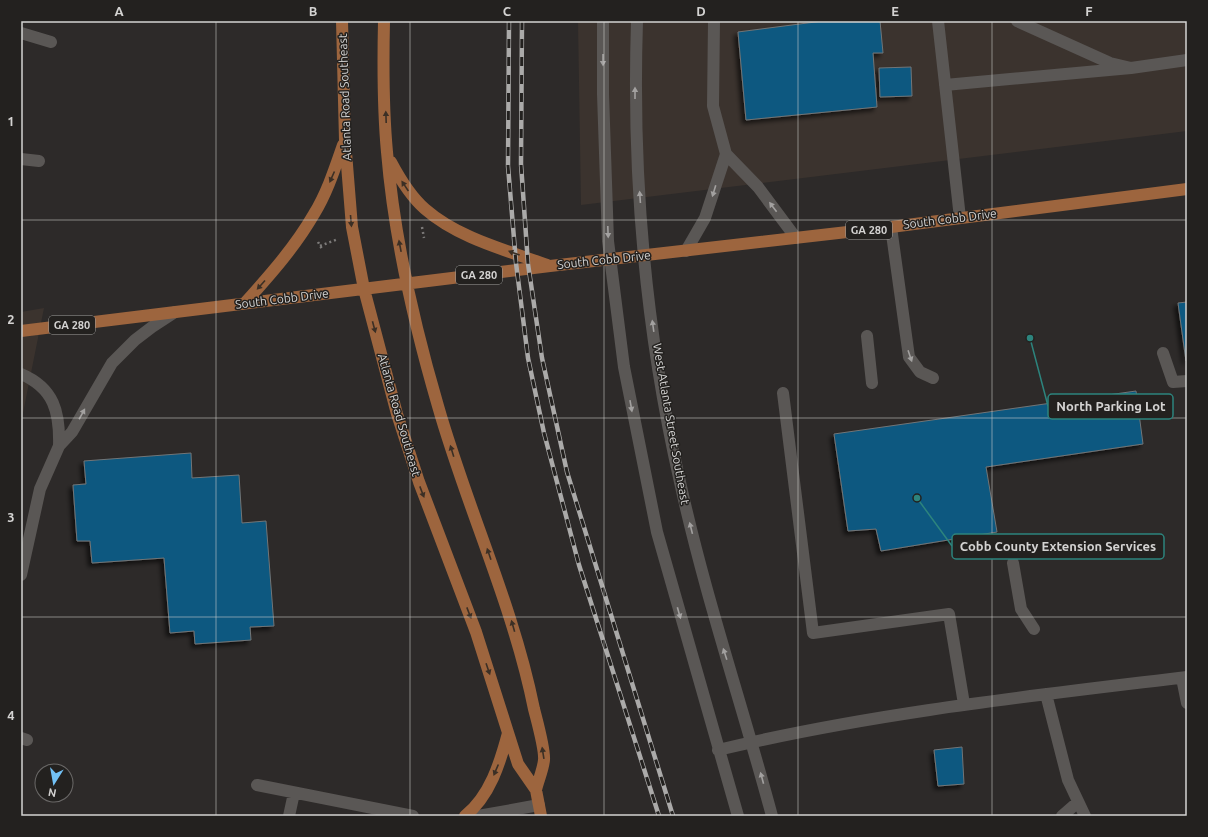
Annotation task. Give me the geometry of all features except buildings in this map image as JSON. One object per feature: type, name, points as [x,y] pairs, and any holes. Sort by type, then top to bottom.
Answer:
[{"type":"main road","name":"Atlanta Road Southeast","points":[[342,21],[345,140],[352,227],[364,289],[397,414],[419,482],[476,632],[518,764],[536,790],[540,810]]},
{"type":"main road","name":"Atlanta Road Southeast","points":[[384,21],[383,63],[387,152],[397,229],[408,284],[437,405],[459,474],[502,591],[528,679],[544,758],[536,790]]},
{"type":"main road","points":[[244,304],[278,266],[315,213],[333,174],[345,140]]},
{"type":"main road","points":[[387,152],[404,186],[425,209],[456,229],[491,245],[550,266]]},
{"type":"main road","name":"South Cobb Drive","points":[[21,331],[550,266],[891,227],[1187,189]]},
{"type":"main road","points":[[465,816],[477,805],[493,778],[508,733]]},
{"type":"street","points":[[603,21],[604,137],[608,241],[624,367],[657,532],[738,816]]},
{"type":"street","name":"West Atlanta Street Southeast","points":[[637,21],[636,132],[644,243],[659,365],[688,520],[717,630],[752,741],[772,816]]},
{"type":"street","points":[[714,21],[713,106],[726,154],[758,187],[796,238]]},
{"type":"street","points":[[938,21],[960,218]]},
{"type":"street","points":[[1017,21],[1110,63],[1131,68]]},
{"type":"street","points":[[21,33],[51,42]]},
{"type":"street","points":[[945,85],[1131,68],[1187,60]]},
{"type":"street","points":[[686,251],[705,218],[726,154]]},
{"type":"street","points":[[21,159],[39,161]]},
{"type":"street","points":[[891,227],[908,353],[911,362],[924,375],[933,378]]},
{"type":"street","points":[[21,574],[40,489],[59,446],[72,432],[112,363],[140,336],[175,312]]},
{"type":"street","points":[[867,336],[872,383]]},
{"type":"street","points":[[1163,353],[1173,382],[1187,381]]},
{"type":"street","points":[[21,374],[36,381],[51,398],[56,408],[59,421],[59,446]]},
{"type":"street","points":[[783,392],[813,633],[949,614],[964,704]]},
{"type":"street","points":[[1013,563],[1022,609],[1034,629]]},
{"type":"street","points":[[718,750],[752,741],[964,704],[1185,677],[1187,703]]},
{"type":"street","points":[[1046,694],[1068,780],[1084,816]]},
{"type":"street","points":[[257,785],[413,816]]},
{"type":"street","points":[[289,816],[294,793]]},
{"type":"street","points":[[1062,816],[1078,802]]},
{"type":"street","points":[[478,816],[540,810]]},
{"type":"path","points":[[417,226],[422,225]]},
{"type":"path","points":[[320,246],[342,238]]},
{"type":"path","points":[[318,242],[322,249]]},
{"type":"shaded area","points":[[578,21],[1187,21],[1187,131],[581,205]]},
{"type":"shaded area","points":[[44,308],[21,423],[21,312]]},
{"type":"railway","points":[[509,21],[508,166],[516,263],[528,358],[544,433],[579,565],[659,816]]},
{"type":"railway","points":[[522,21],[521,164],[528,264],[542,358],[567,472],[673,816]]},
{"type":"place","name":"North Parking Lot","points":[[1030,338]]},
{"type":"place","name":"Cobb County Extension Services","points":[[917,498]]}]
